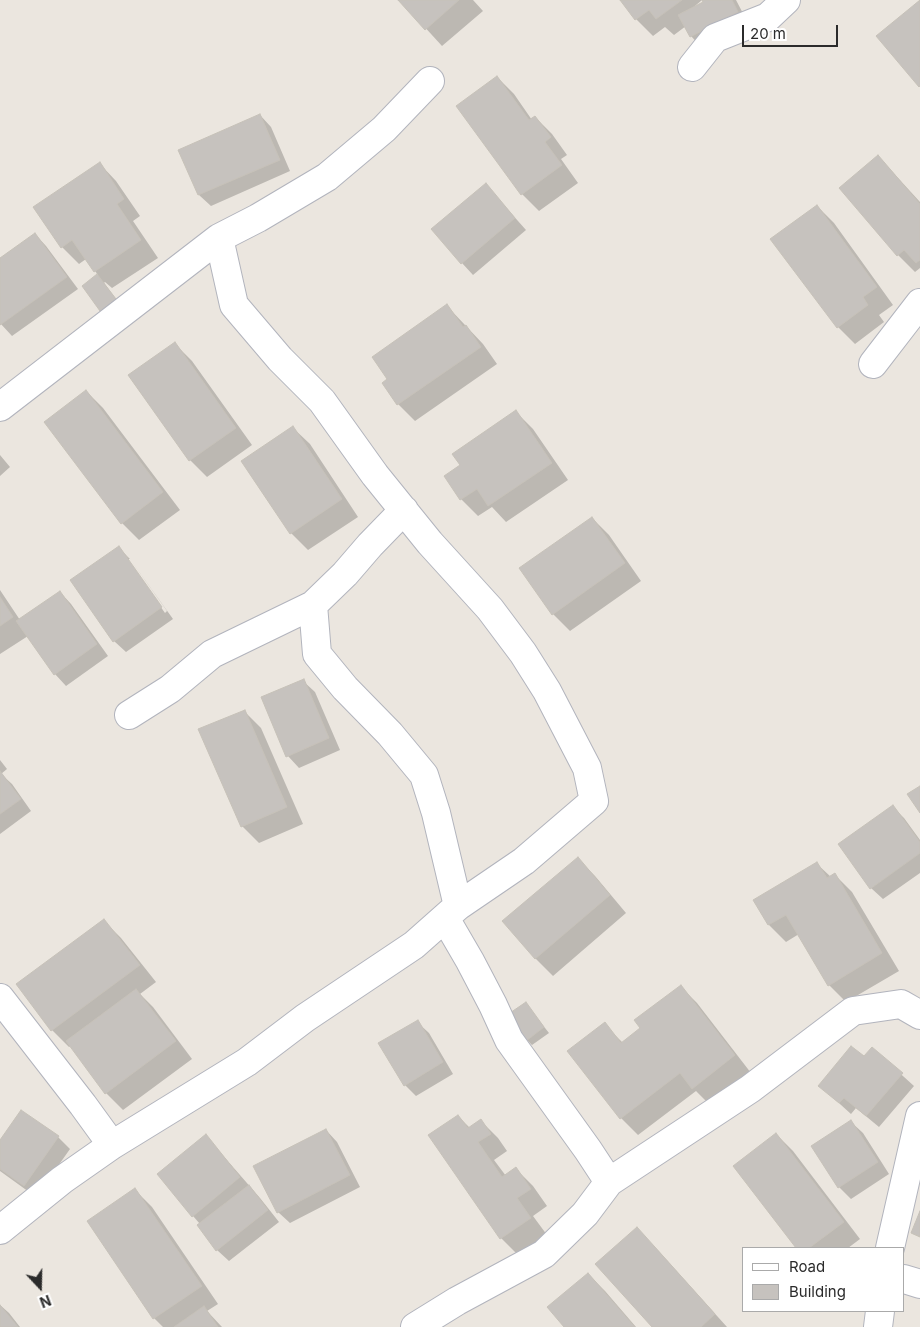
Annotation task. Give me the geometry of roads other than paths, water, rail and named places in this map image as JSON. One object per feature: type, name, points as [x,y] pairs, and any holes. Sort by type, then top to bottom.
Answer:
[{"type":"street","points":[[692,67],[715,38],[768,17],[786,0]]},
{"type":"street","points":[[0,407],[219,238],[258,218],[327,177],[384,129],[430,81]]},
{"type":"street","points":[[0,1230],[62,1180],[112,1145],[246,1062],[305,1018],[414,945],[451,912],[524,861],[594,801],[587,768],[547,691],[523,653],[490,609],[430,543],[375,475],[322,401],[280,359],[234,305],[219,238]]},
{"type":"street","points":[[873,364],[920,303]]},
{"type":"street","points":[[129,715],[170,689],[212,654],[312,605],[345,574],[404,510]]},
{"type":"street","points":[[312,605],[317,654],[345,688],[390,734],[424,775],[436,813],[451,912],[470,960],[509,1040],[609,1182]]},
{"type":"street","points":[[0,998],[83,1104],[112,1145]]},
{"type":"street","points":[[415,1327],[456,1301],[544,1254],[585,1214],[609,1182],[750,1089],[853,1011],[901,1004],[920,1015]]},
{"type":"street","points":[[890,1247],[920,1116]]},
{"type":"street","points":[[905,1280],[920,1284]]},
{"type":"street","points":[[878,1327],[880,1312]]}]
